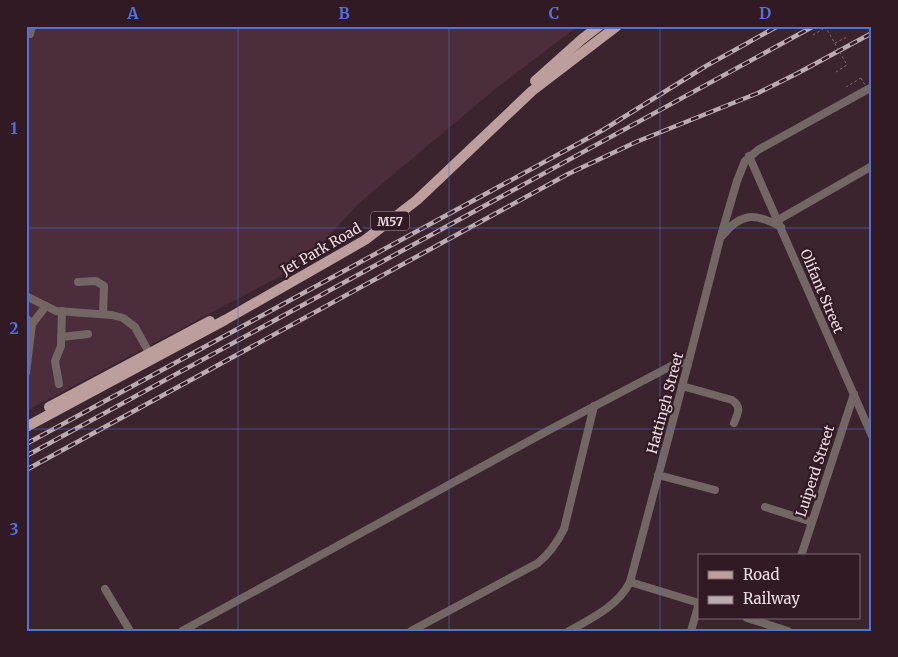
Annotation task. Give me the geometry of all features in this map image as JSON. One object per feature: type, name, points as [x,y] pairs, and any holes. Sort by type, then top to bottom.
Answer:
[{"type":"main road","name":"Jet Park Road","points":[[26,427],[221,315],[329,256],[369,231],[403,204],[578,42],[600,26]]},
{"type":"main road","name":"Jet Park Road","points":[[26,420],[341,255],[378,231],[416,200],[532,91],[617,26]]},
{"type":"street","points":[[749,156],[872,87]]},
{"type":"street","name":"Olifant Street","points":[[749,156],[872,436]]},
{"type":"street","name":"Hattingh Street","points":[[569,631],[622,596],[630,582],[720,239],[739,175],[749,156]]},
{"type":"street","points":[[720,239],[734,223],[742,218],[758,216],[779,223],[872,166]]},
{"type":"street","points":[[78,282],[96,281],[104,286],[102,314]]},
{"type":"street","points":[[26,296],[46,306],[62,311],[118,316],[128,321],[135,328],[151,356]]},
{"type":"street","points":[[26,373],[29,321],[46,306]]},
{"type":"street","points":[[59,384],[55,361],[60,346],[62,311]]},
{"type":"street","points":[[61,338],[88,334]]},
{"type":"street","points":[[182,631],[594,406],[675,364],[688,364]]},
{"type":"street","points":[[682,386],[732,400],[738,405],[739,409],[734,424]]},
{"type":"street","name":"Luiperd Street","points":[[802,554],[854,394]]},
{"type":"street","points":[[411,631],[538,563],[549,554],[558,542],[564,529],[594,406]]},
{"type":"street","points":[[658,475],[715,490]]},
{"type":"street","points":[[765,507],[812,522]]},
{"type":"street","points":[[630,582],[698,603]]},
{"type":"street","points":[[105,589],[130,631]]},
{"type":"street","points":[[691,631],[698,606]]},
{"type":"street","points":[[754,620],[788,631]]},
{"type":"street","points":[[778,628],[780,620]]},
{"type":"path","points":[[813,35],[825,27],[835,43],[847,65],[836,72]]},
{"type":"path","points":[[835,43],[848,37]]},
{"type":"path","points":[[846,87],[861,78],[872,97]]},
{"type":"shaded area","points":[[26,26],[578,26],[494,90],[358,204],[303,264],[26,411]]},
{"type":"railway","points":[[26,444],[603,130],[706,66],[778,26]]},
{"type":"railway","points":[[26,456],[814,26]]},
{"type":"railway","points":[[26,470],[568,174],[636,142],[758,93],[872,33]]}]
